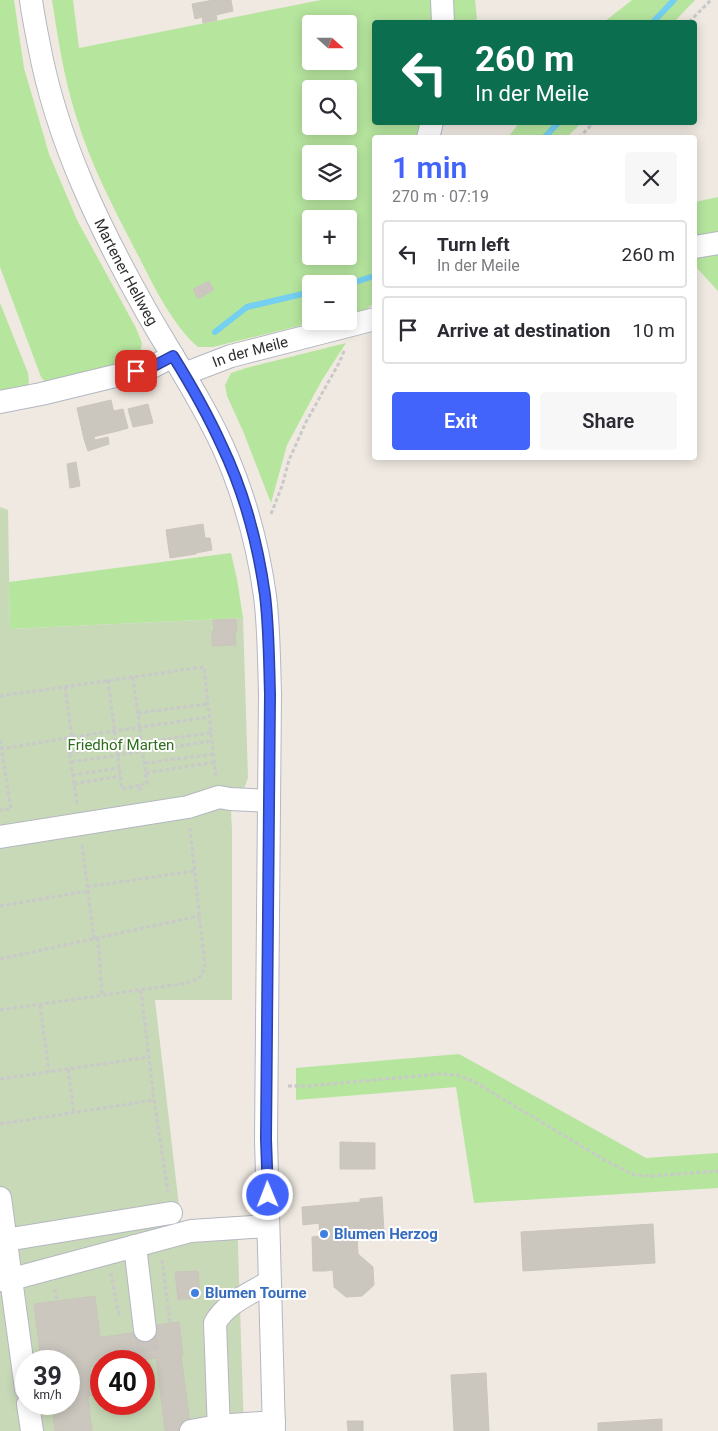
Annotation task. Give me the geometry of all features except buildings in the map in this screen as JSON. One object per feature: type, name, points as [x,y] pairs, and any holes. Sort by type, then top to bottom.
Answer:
[{"type":"street","name":"Martener Hellweg","points":[[31,0],[44,73],[60,128],[100,225],[149,316],[179,365],[226,455],[247,516],[265,596],[270,694],[266,1139],[274,1427]]},
{"type":"street","points":[[442,0],[443,20]]},
{"type":"street","points":[[697,247],[718,242]]},
{"type":"street","name":"In der Meile","points":[[0,402],[152,367],[179,365],[231,356],[372,320]]},
{"type":"street","points":[[0,837],[188,807],[219,797],[269,801]]},
{"type":"street","points":[[0,1198],[6,1280],[19,1350]]},
{"type":"street","points":[[3,1241],[170,1213]]},
{"type":"street","points":[[6,1280],[191,1231],[268,1226]]},
{"type":"street","points":[[134,1246],[146,1330]]},
{"type":"street","points":[[218,1429],[215,1322],[220,1313],[269,1282]]},
{"type":"street","points":[[30,1415],[32,1431]]},
{"type":"street","points":[[190,1431],[274,1427]]},
{"type":"path","points":[[691,20],[711,0]]},
{"type":"path","points":[[582,135],[591,125]]},
{"type":"path","points":[[270,516],[282,486],[289,460],[306,422],[348,344]]},
{"type":"path","points":[[0,696],[204,667],[219,797]]},
{"type":"path","points":[[108,680],[116,730],[122,789],[147,784],[134,677]]},
{"type":"path","points":[[65,687],[72,737]]},
{"type":"path","points":[[138,713],[208,704]]},
{"type":"path","points":[[67,738],[210,717]]},
{"type":"path","points":[[142,742],[211,733]]},
{"type":"path","points":[[0,740],[11,809],[0,810]]},
{"type":"path","points":[[70,762],[212,741]]},
{"type":"path","points":[[69,753],[118,746]]},
{"type":"path","points":[[145,763],[214,754]]},
{"type":"path","points":[[146,774],[215,762]]},
{"type":"path","points":[[72,775],[120,768]]},
{"type":"path","points":[[74,784],[121,776]]},
{"type":"path","points":[[140,786],[143,814]]},
{"type":"path","points":[[0,1010],[187,983],[199,978],[204,968],[188,807]]},
{"type":"path","points":[[0,906],[194,871]]},
{"type":"path","points":[[0,959],[199,916]]},
{"type":"path","points":[[98,938],[102,995]]},
{"type":"path","points":[[141,990],[170,1213]]},
{"type":"path","points":[[40,1005],[49,1072]]},
{"type":"path","points":[[0,1079],[149,1057]]},
{"type":"path","points":[[68,1069],[74,1113]]},
{"type":"path","points":[[267,1086],[308,1086],[440,1074],[457,1075],[473,1081],[608,1162],[635,1175],[653,1176],[718,1171]]},
{"type":"path","points":[[0,1124],[154,1100]]},
{"type":"path","points":[[159,1240],[170,1324]]},
{"type":"path","points":[[106,1253],[120,1318]]},
{"type":"green space","points":[[0,0],[14,0],[24,68],[49,154],[77,220],[136,328],[142,343],[139,357],[128,368],[47,384],[41,377],[0,267]]},
{"type":"green space","points":[[52,0],[73,0],[79,48],[321,0],[432,0],[434,20],[372,20],[372,125],[422,125],[420,135],[372,135],[372,305],[366,310],[357,312],[357,275],[302,275],[302,325],[213,347],[198,347],[189,339],[158,294],[113,207],[97,171],[82,135],[68,87]]},
{"type":"green space","points":[[446,0],[475,0],[477,19],[449,20]]},
{"type":"green space","points":[[632,0],[695,0],[676,20],[607,20]]},
{"type":"green space","points":[[518,125],[579,125],[569,135],[510,135]]},
{"type":"green space","points":[[718,197],[718,291],[697,268],[697,202]]},
{"type":"green space","points":[[0,303],[28,373],[29,383],[25,389],[0,392]]},
{"type":"green space","points":[[346,343],[322,380],[287,445],[271,503],[227,396],[225,385],[231,373]]},
{"type":"green space","name":"Friedhof Marten","points":[[0,507],[8,510],[10,629],[243,618],[248,778],[244,789],[230,795],[232,829],[232,1000],[155,1000],[181,1223],[237,1216],[244,1431],[0,1431]]},
{"type":"green space","points":[[231,553],[243,618],[10,629],[9,582]]},
{"type":"green space","points":[[459,1054],[646,1158],[718,1153],[718,1188],[474,1203],[456,1087],[296,1100],[296,1068]]},
{"type":"waterway","points":[[655,20],[674,0]]},
{"type":"waterway","points":[[547,135],[556,125]]},
{"type":"waterway","points":[[357,281],[371,277]]},
{"type":"waterway","points":[[215,332],[247,307],[302,294]]},
{"type":"tunnel","points":[[145,1330],[148,1350]]},
{"type":"place","name":"Blumen Herzog","points":[[324,1234]]},
{"type":"place","name":"Blumen Tourne","points":[[195,1293]]},
{"type":"route","points":[[136,371],[152,367],[173,356],[184,374],[223,448],[235,477],[247,516],[265,596],[270,694],[266,1139],[268,1195]]}]
